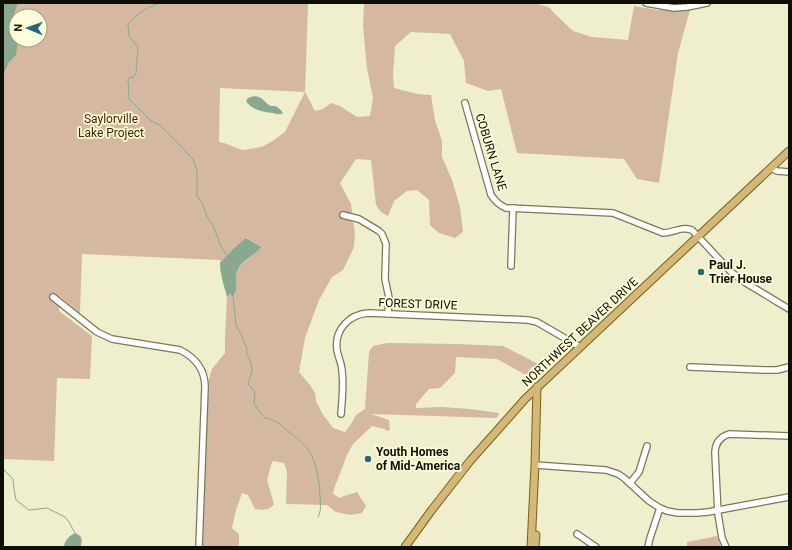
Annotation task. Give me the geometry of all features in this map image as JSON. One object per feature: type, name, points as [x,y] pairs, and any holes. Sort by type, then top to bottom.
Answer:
[{"type":"main road","name":"NORTHWEST BEAVER DRIVE","points":[[405,547],[470,460],[524,400],[789,151]]},
{"type":"main road","points":[[530,547],[535,465],[537,387]]},
{"type":"main road","points":[[535,465],[537,477],[536,547]]},
{"type":"street","points":[[646,3],[674,8],[707,3]]},
{"type":"street","name":"COBURN LANE","points":[[465,103],[491,195],[502,206],[506,208],[613,213],[658,232],[667,233],[686,228],[692,230],[698,236]]},
{"type":"street","points":[[771,168],[777,171],[789,172]]},
{"type":"street","points":[[511,266],[513,208]]},
{"type":"street","points":[[343,215],[359,219],[382,234],[386,244],[385,279],[389,298],[388,314]]},
{"type":"street","points":[[698,236],[731,272],[754,289],[789,309]]},
{"type":"street","points":[[53,297],[97,332],[112,339],[180,350],[196,361],[200,367],[203,374],[205,387],[199,547]]},
{"type":"street","name":"FOREST DRIVE","points":[[341,414],[343,374],[336,350],[337,339],[338,334],[348,320],[358,315],[388,314],[533,321],[580,347]]},
{"type":"street","points":[[690,367],[777,370],[789,367]]},
{"type":"street","points":[[726,547],[722,538],[718,509],[716,444],[721,438],[734,433],[789,436]]},
{"type":"street","points":[[630,483],[640,472],[647,446]]},
{"type":"street","points":[[535,465],[606,470],[618,474],[649,501],[660,508],[673,512],[697,513],[789,497]]},
{"type":"street","points":[[648,547],[660,508]]},
{"type":"street","points":[[577,534],[596,547]]},
{"type":"green space","name":"Saylorville Lake Project","points":[[3,3],[308,3],[305,92],[315,111],[323,109],[331,103],[340,106],[357,117],[370,116],[373,98],[367,69],[363,26],[364,3],[534,3],[549,7],[573,31],[592,37],[628,40],[634,6],[657,10],[690,10],[678,53],[659,183],[637,179],[624,159],[517,153],[501,89],[488,91],[466,83],[464,61],[450,34],[411,32],[395,46],[393,74],[394,88],[417,94],[431,95],[435,120],[442,141],[442,157],[452,180],[460,207],[463,232],[455,238],[439,233],[430,225],[429,200],[417,190],[407,191],[394,201],[388,216],[381,212],[376,205],[371,160],[356,159],[340,183],[351,204],[355,234],[354,247],[343,270],[332,277],[319,300],[305,338],[299,372],[315,393],[316,401],[322,413],[333,428],[345,432],[356,415],[365,409],[369,352],[373,346],[387,343],[503,346],[542,366],[532,367],[529,370],[533,379],[497,359],[456,357],[455,373],[440,388],[429,389],[416,404],[416,408],[442,407],[499,413],[497,418],[371,414],[389,420],[390,430],[387,431],[372,426],[353,444],[347,455],[333,494],[340,498],[357,492],[366,506],[362,513],[350,515],[336,512],[327,505],[286,504],[287,472],[284,463],[274,461],[272,462],[267,480],[274,504],[268,509],[255,509],[248,495],[242,493],[232,528],[239,534],[239,545],[236,547],[201,547],[209,379],[212,369],[225,353],[227,297],[230,294],[233,297],[236,292],[236,275],[238,269],[255,253],[260,246],[247,238],[233,249],[220,263],[220,260],[82,254],[80,313],[59,296],[59,311],[92,336],[90,379],[57,378],[54,461],[3,459]],"holes":[[[220,88],[305,92],[285,132],[262,147],[242,150],[219,142]]]},
{"type":"green space","points":[[717,536],[721,547],[687,547],[687,542]]},
{"type":"shaded area","points":[[3,3],[18,3],[16,8],[8,8],[8,48],[17,48],[16,55],[9,62],[4,73],[3,81]]},
{"type":"shaded area","points":[[254,96],[262,99],[271,106],[277,107],[283,113],[277,114],[251,107],[246,101],[248,98]]},
{"type":"shaded area","points":[[246,238],[261,247],[240,266],[236,275],[236,291],[233,297],[230,294],[227,297],[221,276],[220,263]]},
{"type":"shaded area","points":[[75,533],[81,538],[81,547],[64,547],[68,538]]},
{"type":"waterway","points":[[161,3],[143,11],[128,24],[129,36],[138,47],[136,73],[128,80],[128,98],[150,120],[161,126],[193,159],[197,171],[197,196],[203,205],[227,256]]},
{"type":"waterway","points":[[233,296],[236,324],[247,349],[246,352],[251,363],[252,371],[248,384],[255,392],[254,404],[265,418],[275,421],[281,425],[303,443],[310,453],[317,471],[319,484],[320,512],[318,517]]},
{"type":"waterway","points":[[3,469],[13,479],[16,500],[29,510],[47,508],[65,517],[75,533]]},
{"type":"place","name":"Paul J. Trier House","points":[[701,272]]},
{"type":"place","name":"Youth Homes of Mid-America","points":[[368,459]]}]
